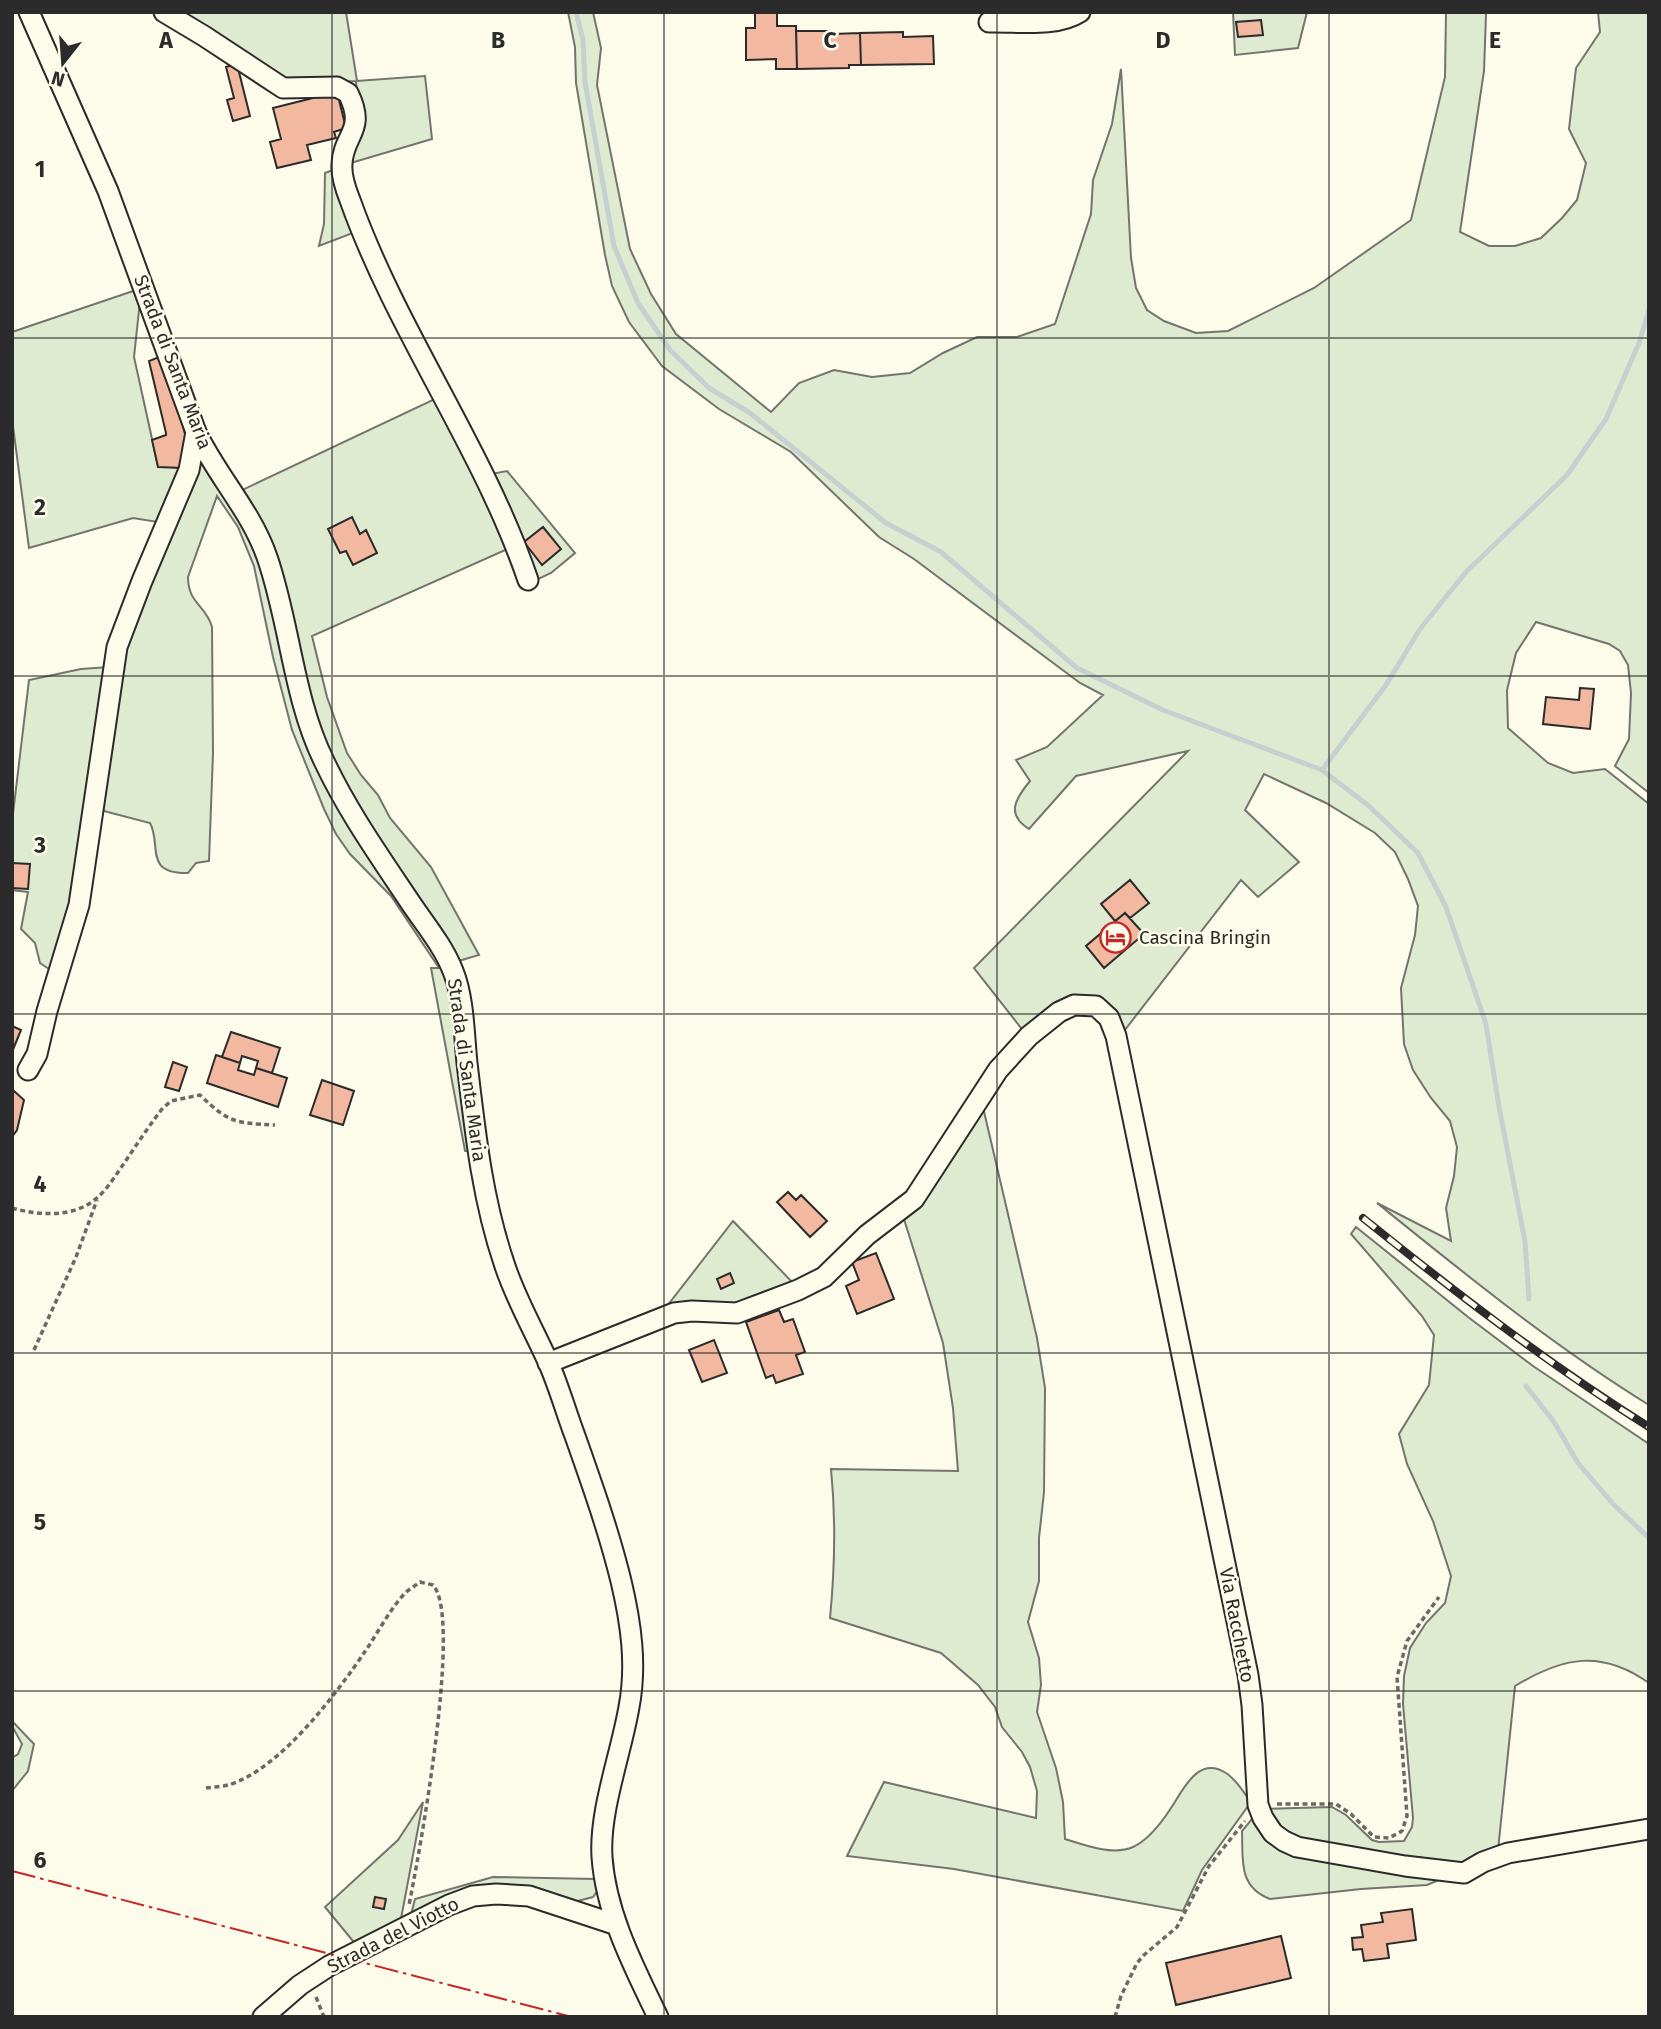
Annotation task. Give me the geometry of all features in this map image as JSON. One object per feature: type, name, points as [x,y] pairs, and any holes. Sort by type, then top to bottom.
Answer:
[{"type":"street","name":"Strada di Santa Maria","points":[[29,12],[108,191],[196,432],[252,520],[262,544],[272,572],[306,714],[323,760],[361,830],[423,921],[453,971],[488,1209],[511,1282],[548,1363],[608,1532],[624,1595],[632,1639],[633,1674],[630,1706],[602,1834],[604,1870],[617,1925],[658,2017]]},
{"type":"street","points":[[164,12],[283,88],[337,87],[348,93],[356,124],[344,153],[342,167],[350,201],[385,286],[511,533],[528,580]]},
{"type":"street","points":[[989,22],[1053,21],[1066,19],[1080,12]]},
{"type":"street","points":[[28,1070],[37,1054],[79,905],[117,647],[189,470],[196,432]]},
{"type":"street","name":"Via Racchetto","points":[[548,1363],[674,1313],[737,1313],[821,1279],[867,1235],[914,1199],[998,1070],[1020,1045],[1070,1006],[1092,1005],[1107,1015],[1116,1036],[1248,1675],[1258,1805],[1262,1818],[1273,1833],[1284,1842],[1297,1847],[1405,1866],[1464,1873],[1483,1862],[1508,1853],[1649,1829]]},
{"type":"street","name":"Strada del Viotto","points":[[263,2017],[309,1978],[461,1900],[496,1894],[539,1899],[617,1925]]},
{"type":"path","points":[[34,1350],[76,1257],[98,1198],[162,1109],[171,1101],[200,1095],[219,1114],[230,1120],[243,1124],[275,1125]]},
{"type":"path","points":[[12,1208],[39,1213],[63,1212],[83,1208],[98,1198]]},
{"type":"path","points":[[206,1788],[228,1785],[250,1775],[282,1751],[310,1724],[340,1688],[406,1592],[420,1582],[433,1585],[439,1592],[442,1609],[440,1697],[424,1829],[405,1928]]},
{"type":"path","points":[[1115,2017],[1121,1996],[1137,1963],[1180,1924],[1209,1866],[1258,1805],[1332,1803],[1347,1811],[1374,1837],[1389,1838],[1402,1831],[1407,1816],[1397,1677],[1406,1641],[1439,1597]]},
{"type":"green space","points":[[175,12],[346,12],[357,81],[425,76],[432,139],[344,165],[359,123],[356,81],[294,84]]},
{"type":"green space","points":[[568,12],[593,12],[601,48],[597,85],[630,249],[651,294],[676,334],[771,412],[799,383],[834,370],[872,377],[910,373],[977,337],[1017,337],[1055,324],[1091,214],[1093,180],[1112,124],[1121,69],[1131,258],[1136,288],[1147,310],[1164,321],[1196,333],[1228,331],[1314,288],[1411,220],[1445,77],[1446,12],[1485,12],[1486,15],[1484,71],[1460,232],[1489,246],[1515,246],[1541,238],[1577,200],[1586,163],[1569,129],[1576,68],[1600,32],[1598,12],[1649,12],[1649,793],[1615,766],[1629,739],[1631,693],[1628,665],[1620,651],[1609,644],[1536,622],[1516,653],[1507,690],[1508,728],[1548,763],[1573,773],[1605,769],[1649,804],[1649,1405],[1544,1333],[1377,1203],[1451,1241],[1446,1208],[1454,1176],[1457,1147],[1450,1121],[1413,1070],[1404,1044],[1401,988],[1415,935],[1418,906],[1395,852],[1375,833],[1326,803],[1264,774],[1245,810],[1299,862],[1258,897],[1241,880],[1121,1035],[1102,1005],[1025,1033],[974,968],[1188,751],[1076,776],[1029,829],[1017,818],[1017,800],[1030,781],[1016,760],[1047,747],[1103,695],[1080,683],[914,559],[879,537],[791,452],[719,409],[662,366],[629,322],[612,286],[576,83],[575,47]]},
{"type":"green space","points":[[1233,12],[1307,12],[1298,48],[1235,55]]},
{"type":"green space","points":[[338,168],[358,231],[319,246],[324,224],[325,173]]},
{"type":"green space","points":[[136,290],[140,301],[134,357],[158,466],[183,468],[164,523],[133,518],[29,548],[12,419],[12,332]]},
{"type":"green space","points":[[439,397],[512,547],[312,636],[327,697],[347,753],[378,795],[390,818],[431,867],[479,955],[455,962],[335,773],[238,492]]},
{"type":"green space","points":[[197,460],[212,468],[254,534],[301,712],[448,975],[471,1152],[465,1151],[431,968],[439,968],[391,896],[350,854],[336,834],[324,809],[292,730],[254,566],[238,527],[217,496],[188,577],[191,593],[212,627],[213,753],[209,861],[196,863],[188,873],[165,869],[157,857],[150,823],[100,810],[122,649]]},
{"type":"green space","points":[[507,471],[575,553],[551,573],[532,582],[486,475]]},
{"type":"green space","points":[[109,667],[90,806],[55,973],[40,963],[35,943],[21,929],[28,892],[12,890],[12,822],[29,680],[81,669]]},
{"type":"green space","points":[[982,1103],[1037,1338],[1045,1388],[1044,1492],[1039,1538],[1039,1581],[1028,1622],[1039,1658],[1041,1685],[1037,1712],[1056,1768],[1063,1802],[1065,1839],[1108,1850],[1133,1847],[1154,1830],[1186,1784],[1199,1771],[1207,1768],[1226,1773],[1251,1802],[1202,1870],[1183,1911],[954,1869],[847,1856],[884,1782],[1036,1818],[1037,1791],[1030,1767],[1002,1727],[995,1707],[978,1685],[941,1653],[830,1618],[834,1543],[831,1469],[958,1471],[953,1408],[943,1343],[903,1216]]},
{"type":"green space","points":[[733,1221],[796,1286],[751,1303],[664,1310]]},
{"type":"green space","points":[[1356,1227],[1533,1366],[1649,1444],[1649,1683],[1615,1665],[1582,1661],[1549,1669],[1515,1686],[1498,1850],[1461,1868],[1290,1838],[1264,1809],[1332,1807],[1346,1815],[1372,1840],[1379,1842],[1404,1841],[1412,1827],[1403,1704],[1404,1676],[1410,1648],[1426,1623],[1445,1603],[1451,1576],[1433,1521],[1407,1464],[1399,1434],[1429,1385],[1434,1335],[1422,1316],[1351,1234]]},
{"type":"green space","points":[[12,1721],[34,1744],[28,1771],[12,1791],[12,1758],[18,1754],[22,1744]]},
{"type":"green space","points":[[423,1802],[400,1924],[357,1946],[325,1907],[398,1840]]},
{"type":"green space","points":[[1256,1814],[1267,1834],[1451,1875],[1427,1885],[1270,1899],[1252,1887],[1244,1871],[1242,1831]]},
{"type":"green space","points":[[493,1877],[596,1879],[598,1890],[593,1897],[570,1903],[535,1893],[410,1919],[415,1899]]},
{"type":"building","points":[[755,12],[777,12],[777,26],[796,26],[797,69],[776,69],[776,59],[746,60],[746,28],[755,28]]},
{"type":"building","points":[[1261,20],[1263,35],[1238,37],[1236,22]]},
{"type":"building","points":[[796,31],[860,33],[861,65],[849,65],[849,68],[797,69]]},
{"type":"building","points":[[903,32],[903,37],[933,36],[934,64],[861,65],[860,33]]},
{"type":"building","points":[[237,64],[250,116],[233,121],[227,100],[234,98],[226,67]]},
{"type":"building","points":[[337,92],[346,128],[334,132],[336,138],[307,145],[311,160],[277,168],[270,142],[281,139],[273,108]]},
{"type":"building","points":[[159,357],[178,405],[187,442],[183,468],[158,467],[152,440],[166,435],[149,361]]},
{"type":"building","points":[[352,517],[360,534],[366,530],[377,553],[353,565],[346,551],[340,553],[328,529]]},
{"type":"building","points":[[543,527],[561,549],[542,565],[524,542]]},
{"type":"building","points":[[1580,688],[1594,689],[1590,729],[1543,724],[1546,697],[1579,700]]},
{"type":"building","points":[[12,863],[30,864],[28,889],[12,888]]},
{"type":"building","points":[[1130,880],[1149,903],[1130,918],[1125,913],[1115,921],[1101,904]]},
{"type":"building","points":[[1125,913],[1144,934],[1104,968],[1086,946]]},
{"type":"building","points":[[12,1026],[21,1030],[12,1052]]},
{"type":"building","points":[[231,1032],[280,1048],[272,1073],[256,1068],[258,1061],[242,1056],[240,1063],[222,1057]]},
{"type":"building","points":[[216,1055],[240,1063],[238,1070],[254,1075],[256,1068],[287,1078],[278,1107],[207,1083]]},
{"type":"building","points":[[173,1062],[187,1067],[179,1091],[165,1087]]},
{"type":"building","points":[[322,1080],[354,1091],[343,1125],[310,1115]]},
{"type":"building","points":[[14,1091],[24,1100],[17,1130],[12,1137],[12,1094]]},
{"type":"building","points":[[788,1192],[796,1200],[801,1195],[827,1221],[810,1237],[777,1202]]},
{"type":"building","points":[[876,1253],[894,1299],[857,1314],[846,1286],[859,1280],[852,1262]]},
{"type":"building","points":[[730,1273],[734,1283],[721,1289],[717,1279]]},
{"type":"building","points":[[779,1310],[784,1322],[793,1319],[805,1352],[796,1355],[803,1374],[776,1383],[773,1375],[766,1378],[746,1322]]},
{"type":"building","points":[[714,1340],[727,1373],[702,1382],[689,1350]]},
{"type":"building","points":[[375,1897],[386,1899],[384,1909],[373,1907]]},
{"type":"building","points":[[1412,1909],[1416,1940],[1387,1944],[1389,1958],[1364,1961],[1362,1949],[1353,1950],[1352,1938],[1363,1937],[1361,1925],[1383,1922],[1381,1913]]},
{"type":"building","points":[[1281,1936],[1291,1978],[1176,2005],[1166,1963]]},
{"type":"waterway","points":[[576,12],[583,40],[585,82],[614,246],[638,303],[670,350],[709,388],[750,413],[886,523],[941,552],[1077,668],[1163,710],[1322,770],[1369,806],[1418,853],[1446,907],[1486,1024],[1525,1241],[1529,1299]]},
{"type":"waterway","points":[[1322,770],[1386,685],[1420,629],[1466,572],[1567,475],[1606,419],[1639,343],[1649,310]]},
{"type":"waterway","points":[[1526,1386],[1554,1422],[1578,1463],[1613,1504],[1649,1538]]},
{"type":"railway","points":[[1363,1218],[1503,1327],[1649,1427]]},
{"type":"power","points":[[12,1871],[572,2017]]},
{"type":"place","name":"Cascina Bringin","points":[[1116,937]]}]
